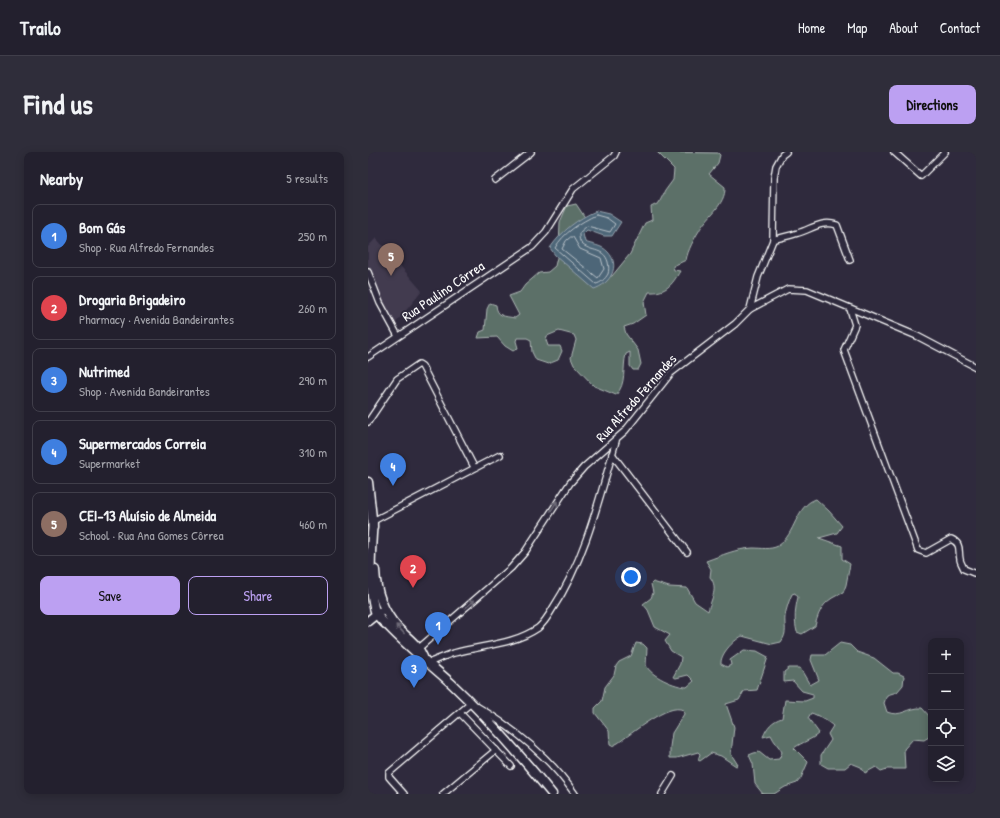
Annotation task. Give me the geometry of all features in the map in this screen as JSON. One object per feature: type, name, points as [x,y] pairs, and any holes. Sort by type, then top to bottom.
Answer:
[{"type":"main road","points":[[368,482],[375,574],[380,598],[384,607],[397,626],[419,648],[426,661]]},
{"type":"main road","points":[[372,521],[370,568],[371,595],[376,615],[404,643],[426,661],[471,703],[552,794]]},
{"type":"main road","points":[[368,620],[384,607]]},
{"type":"main road","points":[[540,780],[548,794]]},
{"type":"street","points":[[495,180],[531,152]]},
{"type":"street","name":"Rua Paulino Côrrea","points":[[368,357],[532,247],[546,232],[573,189],[614,156],[616,152]]},
{"type":"street","points":[[750,309],[758,277],[773,240],[775,172],[776,166],[782,154],[786,152]]},
{"type":"street","points":[[894,152],[921,176],[945,152]]},
{"type":"street","points":[[773,240],[800,233],[812,226],[834,224],[837,226],[850,260]]},
{"type":"street","points":[[368,272],[380,303],[398,336]]},
{"type":"street","points":[[750,309],[783,292],[797,288],[818,294],[850,309],[917,336],[976,367]]},
{"type":"street","name":"Rua Alfredo Fernandes","points":[[419,648],[511,568],[525,552],[570,483],[584,467],[617,440],[671,373],[735,324],[750,309]]},
{"type":"street","points":[[850,309],[855,325],[844,350],[918,550],[926,553],[951,539],[956,542],[961,550],[960,560],[964,569],[974,573],[976,572]]},
{"type":"street","points":[[368,422],[397,379],[419,364],[422,366],[474,467]]},
{"type":"street","points":[[426,661],[516,639],[538,627],[542,623],[565,589],[575,566],[592,521],[617,440]]},
{"type":"street","points":[[612,454],[687,552]]},
{"type":"street","points":[[372,521],[474,467],[500,455]]},
{"type":"street","points":[[404,794],[389,777],[389,773],[471,703],[498,718],[524,739],[554,768],[575,794]]},
{"type":"street","points":[[460,713],[511,766]]},
{"type":"street","points":[[443,794],[496,750]]},
{"type":"street","points":[[662,794],[673,776]]},
{"type":"shaded area","points":[[376,238],[422,291],[394,325],[368,269],[368,247]]},
{"type":"green space","points":[[657,152],[718,153],[720,155],[718,163],[709,174],[725,187],[724,193],[719,205],[702,226],[695,238],[686,260],[673,266],[674,270],[680,271],[674,280],[668,287],[660,291],[649,292],[644,302],[646,315],[633,324],[624,327],[626,334],[638,350],[641,364],[638,370],[633,370],[630,366],[630,352],[626,354],[622,386],[616,395],[594,386],[574,365],[571,358],[576,340],[574,335],[559,331],[547,336],[546,340],[548,346],[560,346],[562,351],[558,360],[548,364],[536,360],[532,352],[531,340],[527,338],[517,338],[516,341],[518,348],[513,351],[505,346],[497,337],[478,338],[480,332],[485,330],[487,309],[490,303],[496,305],[500,314],[515,318],[519,315],[509,296],[520,292],[525,285],[539,273],[548,272],[555,266],[559,249],[560,222],[567,206],[576,204],[586,219],[579,254],[603,277],[612,276],[630,254],[645,223],[652,220],[651,207],[659,203],[673,180],[674,169]]},
{"type":"green space","points":[[816,499],[842,526],[837,533],[819,538],[842,546],[842,559],[850,564],[846,585],[843,593],[832,598],[824,605],[815,626],[802,634],[797,632],[795,623],[798,597],[795,593],[792,594],[787,608],[785,616],[785,632],[781,642],[772,644],[742,636],[731,644],[725,652],[721,660],[721,664],[727,667],[731,665],[730,660],[744,650],[757,651],[768,657],[757,690],[744,691],[739,700],[726,704],[734,727],[731,754],[738,765],[736,766],[721,756],[711,753],[700,761],[698,760],[700,754],[698,752],[677,758],[670,758],[672,733],[684,714],[683,710],[677,709],[650,720],[618,743],[612,746],[610,745],[609,731],[595,713],[595,708],[602,701],[605,687],[614,675],[616,666],[619,662],[631,656],[636,643],[643,644],[647,648],[646,665],[648,669],[658,677],[682,687],[687,687],[694,681],[688,675],[676,678],[673,677],[680,664],[681,657],[671,651],[665,641],[670,635],[655,627],[648,610],[643,604],[651,598],[653,593],[651,584],[653,582],[669,587],[687,588],[695,602],[708,611],[714,585],[710,577],[711,569],[706,561],[740,550],[778,546],[789,535],[799,514],[809,503]]},
{"type":"green space","points":[[840,643],[850,645],[857,652],[874,658],[893,673],[898,673],[904,676],[903,685],[897,692],[887,695],[884,703],[887,712],[896,714],[922,708],[928,715],[928,738],[924,740],[913,739],[904,749],[905,769],[887,769],[881,771],[876,767],[865,773],[861,767],[851,763],[845,768],[828,768],[821,764],[821,755],[831,740],[828,734],[833,726],[829,722],[811,713],[808,718],[819,733],[794,748],[808,762],[801,778],[797,783],[785,787],[774,794],[763,794],[755,784],[753,764],[749,755],[759,752],[769,760],[779,759],[782,752],[771,735],[763,737],[766,730],[778,719],[782,718],[785,700],[805,701],[813,698],[813,694],[802,691],[793,681],[784,682],[784,672],[789,668],[800,668],[810,685],[819,680],[811,660],[812,655],[825,655]]},
{"type":"water","points":[[596,211],[609,214],[621,222],[612,236],[604,236],[587,230],[583,234],[585,242],[606,250],[612,257],[614,263],[614,269],[609,279],[600,287],[594,289],[555,255],[550,248],[570,226]]},
{"type":"place","name":"CEI-13 Aluísio de Almeida","points":[[391,276]]},
{"type":"place","name":"Supermercados Correia","points":[[393,486]]},
{"type":"place","name":"Drogaria Brigadeiro","points":[[413,588]]},
{"type":"place","name":"Bom Gás","points":[[438,645]]},
{"type":"place","name":"Nutrimed","points":[[414,688]]}]
